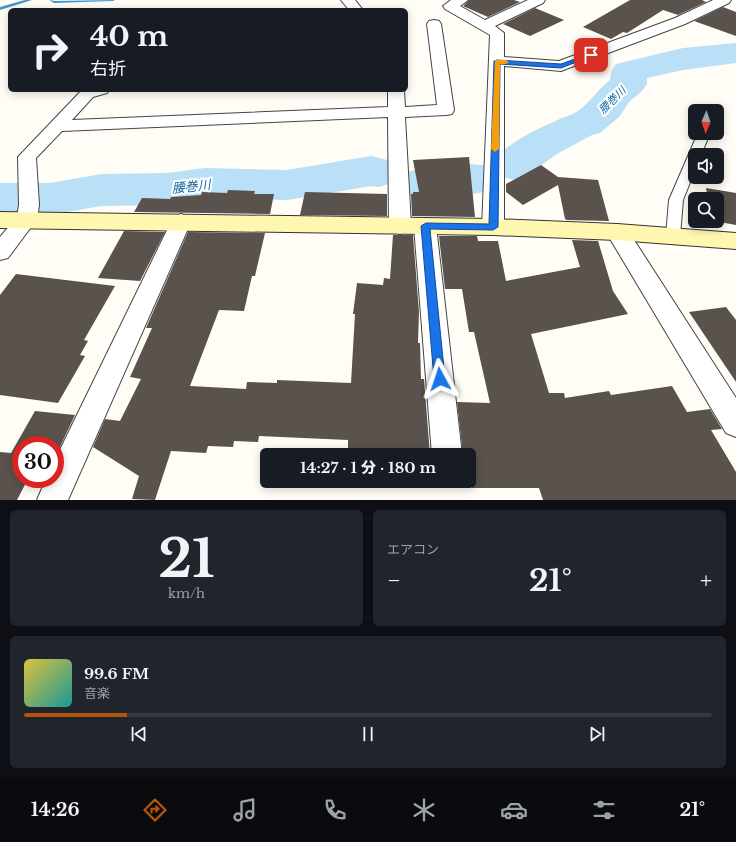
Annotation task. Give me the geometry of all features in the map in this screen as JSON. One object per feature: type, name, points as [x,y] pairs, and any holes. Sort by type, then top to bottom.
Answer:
[{"type":"street","points":[[348,0],[354,8]]},
{"type":"street","points":[[461,0],[450,6],[498,33],[493,227]]},
{"type":"street","points":[[485,26],[538,0]]},
{"type":"street","points":[[497,61],[561,66],[680,22],[724,0]]},
{"type":"street","points":[[56,126],[446,110],[434,24]]},
{"type":"street","points":[[0,252],[28,206],[27,157],[87,94],[94,92]]},
{"type":"street","points":[[396,92],[400,226]]},
{"type":"street","points":[[0,220],[28,206],[181,222],[493,227],[617,232],[736,241]]},
{"type":"street","points":[[52,500],[181,222]]},
{"type":"street","points":[[426,226],[446,448]]},
{"type":"street","points":[[617,232],[727,393],[736,423]]},
{"type":"lane","points":[[673,236],[676,200],[701,140]]},
{"type":"building","points":[[469,0],[514,0],[520,2],[488,17],[463,6]]},
{"type":"building","points":[[630,0],[702,0],[706,2],[678,15],[663,10],[627,33],[623,32],[611,39],[583,27]]},
{"type":"building","points":[[723,7],[736,12],[736,36],[694,21]]},
{"type":"building","points":[[535,8],[564,20],[530,36],[503,24]]},
{"type":"building","points":[[469,157],[475,217],[412,216],[411,194],[413,194],[413,192],[419,192],[413,160]]},
{"type":"building","points":[[541,165],[558,177],[598,180],[609,221],[565,219],[558,185],[523,205],[506,192],[506,184]]},
{"type":"building","points":[[706,188],[736,193],[736,225],[724,223],[724,192],[707,192]]},
{"type":"building","points":[[228,190],[255,191],[254,194],[274,194],[270,214],[134,212],[142,198],[170,199],[171,197],[201,195],[202,192],[227,193]]},
{"type":"building","points":[[305,192],[387,194],[387,216],[300,215]]},
{"type":"building","points":[[124,231],[165,232],[140,281],[98,278]]},
{"type":"building","points":[[188,232],[265,233],[255,276],[252,276],[244,311],[219,310],[190,386],[246,389],[247,382],[277,383],[277,380],[351,383],[355,314],[353,314],[357,283],[383,285],[384,278],[390,279],[393,235],[413,235],[419,312],[418,343],[420,343],[421,379],[424,379],[429,448],[348,448],[348,440],[259,436],[258,442],[234,441],[233,447],[208,446],[206,453],[171,451],[155,500],[132,499],[139,476],[93,447],[105,419],[120,421],[141,379],[130,377],[152,328],[146,328]]},
{"type":"building","points":[[439,236],[477,236],[478,241],[498,241],[506,281],[580,267],[572,240],[598,241],[613,291],[628,314],[531,334],[549,393],[564,393],[565,398],[609,391],[611,395],[672,386],[687,412],[710,409],[722,429],[711,430],[736,472],[736,500],[543,500],[539,488],[476,488],[476,448],[462,448],[457,402],[490,403],[474,332],[469,332],[462,289],[445,289]]},
{"type":"building","points":[[16,274],[115,286],[84,340],[88,341],[80,355],[85,356],[58,403],[0,395],[0,295]]},
{"type":"building","points":[[726,307],[736,320],[736,382],[689,312]]},
{"type":"building","points":[[35,411],[75,415],[64,438],[64,436],[21,436]]},
{"type":"building","points":[[12,451],[12,488],[23,488],[17,500],[0,500],[0,452],[11,453]]},
{"type":"waterway","points":[[0,9],[30,0]]},
{"type":"waterway","points":[[51,0],[54,2],[113,0]]},
{"type":"waterway","name":"腰巻川","points":[[514,166],[525,156],[542,145],[578,126],[586,124],[605,109],[614,95],[628,84],[629,72],[683,59],[736,53]]},
{"type":"waterway","name":"腰巻川","points":[[2,199],[50,199],[101,190],[167,189],[205,183],[287,185],[371,171],[379,172]]},
{"type":"waterway","name":"腰巻川","points":[[419,184],[479,178]]},
{"type":"slow traffic","points":[[495,149],[497,61],[506,62]]},
{"type":"route","points":[[440,379],[426,226],[493,227],[497,61],[561,66],[591,55]]}]
